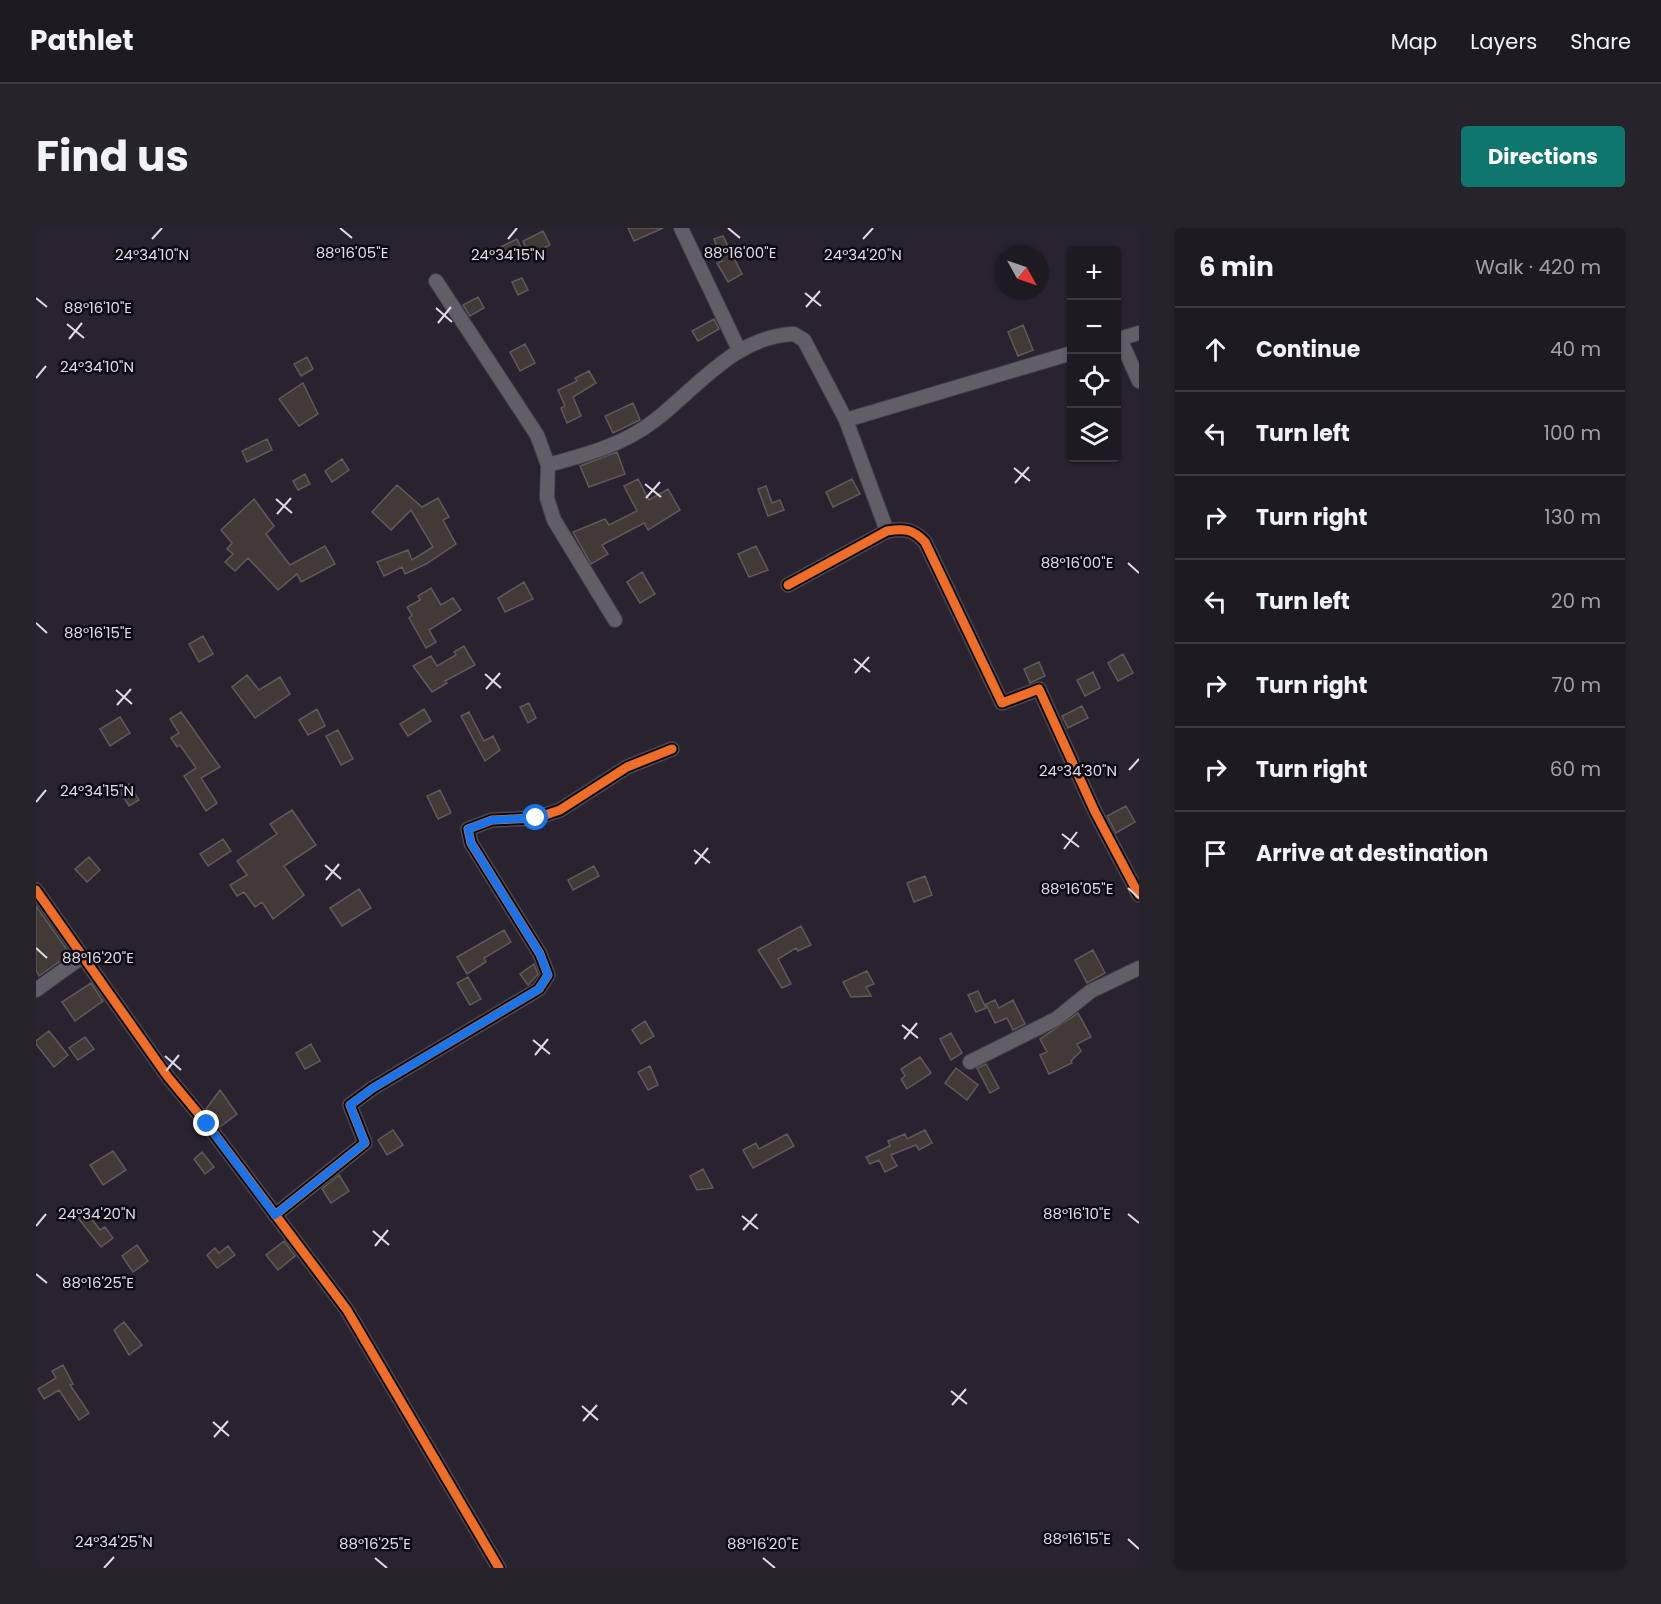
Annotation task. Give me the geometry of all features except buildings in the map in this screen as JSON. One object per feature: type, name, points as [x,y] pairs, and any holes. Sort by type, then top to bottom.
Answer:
[{"type":"street","points":[[681,228],[739,350]]},
{"type":"street","points":[[436,281],[537,435],[549,465],[547,498],[554,520],[615,620]]},
{"type":"street","points":[[1121,338],[1139,333]]},
{"type":"street","points":[[549,465],[597,452],[652,422],[739,350],[780,334],[800,336],[846,420],[887,531]]},
{"type":"street","points":[[1121,345],[1139,381]]},
{"type":"street","points":[[846,420],[1068,354]]},
{"type":"street","points":[[788,585],[887,531],[903,529],[916,532],[925,542],[1002,703],[1039,689],[1095,812],[1139,895]]},
{"type":"street","points":[[275,1215],[365,1143],[350,1105],[373,1088],[539,989],[548,975],[540,954],[471,843],[468,829],[492,820],[536,818],[560,810],[627,767],[672,749]]},
{"type":"street","points":[[36,891],[168,1077],[275,1215],[361,1332],[500,1568]]},
{"type":"street","points":[[36,990],[83,956]]},
{"type":"street","points":[[970,1062],[1056,1019],[1091,992],[1139,968]]},
{"type":"cycle path","points":[[788,585],[887,531],[908,530],[921,538],[925,542],[1002,703],[1039,689],[1095,812],[1139,895]]},
{"type":"cycle path","points":[[275,1215],[365,1143],[350,1105],[373,1088],[539,989],[548,975],[540,954],[471,843],[468,829],[492,820],[536,818],[560,810],[627,767],[672,749]]},
{"type":"cycle path","points":[[36,890],[168,1077],[207,1124],[347,1310],[499,1568]]},
{"type":"route","points":[[207,1124],[275,1215],[365,1143],[350,1105],[373,1088],[539,989],[548,975],[540,954],[471,843],[468,829],[492,820],[536,818]]}]
